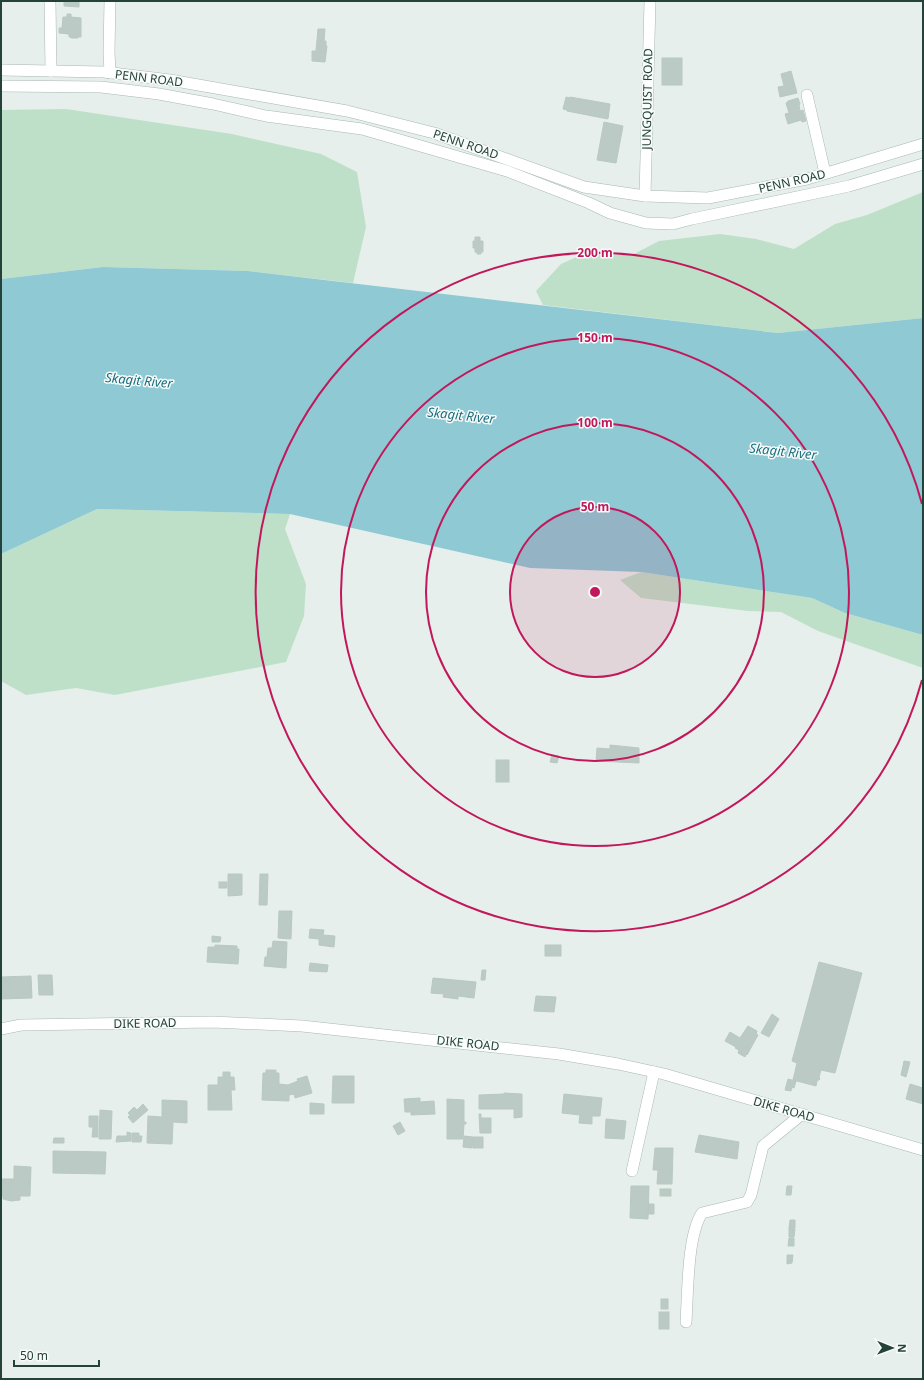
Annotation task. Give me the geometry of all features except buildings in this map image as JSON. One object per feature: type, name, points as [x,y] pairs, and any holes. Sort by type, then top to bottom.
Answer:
[{"type":"street","points":[[50,1],[50,71]]},
{"type":"street","points":[[110,1],[110,73]]},
{"type":"street","name":"JUNGQUIST ROAD","points":[[645,196],[650,1]]},
{"type":"street","name":"PENN ROAD","points":[[1,70],[110,73],[170,80],[347,111],[434,133],[584,187],[645,196],[708,198],[807,179],[923,144]]},
{"type":"street","points":[[1,86],[102,87],[159,94],[266,116],[362,129],[507,171],[590,203],[610,213],[646,223],[673,224],[849,186],[923,164]]},
{"type":"street","points":[[807,95],[825,173]]},
{"type":"street","name":"DIKE ROAD","points":[[1,1029],[21,1025],[213,1022],[302,1026],[559,1054],[654,1072],[923,1150]]},
{"type":"street","points":[[632,1171],[654,1072]]},
{"type":"street","points":[[686,1322],[691,1247],[697,1220],[702,1213],[747,1202],[751,1195],[763,1146],[802,1114]]},
{"type":"green space","points":[[66,109],[232,134],[321,154],[357,172],[366,227],[353,283],[248,271],[103,267],[1,279],[1,110]]},
{"type":"green space","points":[[923,192],[923,318],[778,333],[543,305],[536,291],[561,264],[590,251],[632,255],[659,241],[720,234],[756,239],[794,249],[835,224],[867,215]]},
{"type":"green space","points":[[97,509],[290,514],[285,529],[306,584],[304,616],[286,662],[115,695],[76,688],[26,695],[1,681],[1,554]]},
{"type":"green space","points":[[641,572],[812,598],[845,613],[923,635],[923,668],[818,631],[781,612],[748,611],[641,598],[620,580]]},
{"type":"water","name":"Skagit River","points":[[103,267],[248,271],[778,333],[923,318],[923,635],[845,613],[812,598],[641,572],[530,568],[290,514],[97,509],[1,554],[1,279]]}]
